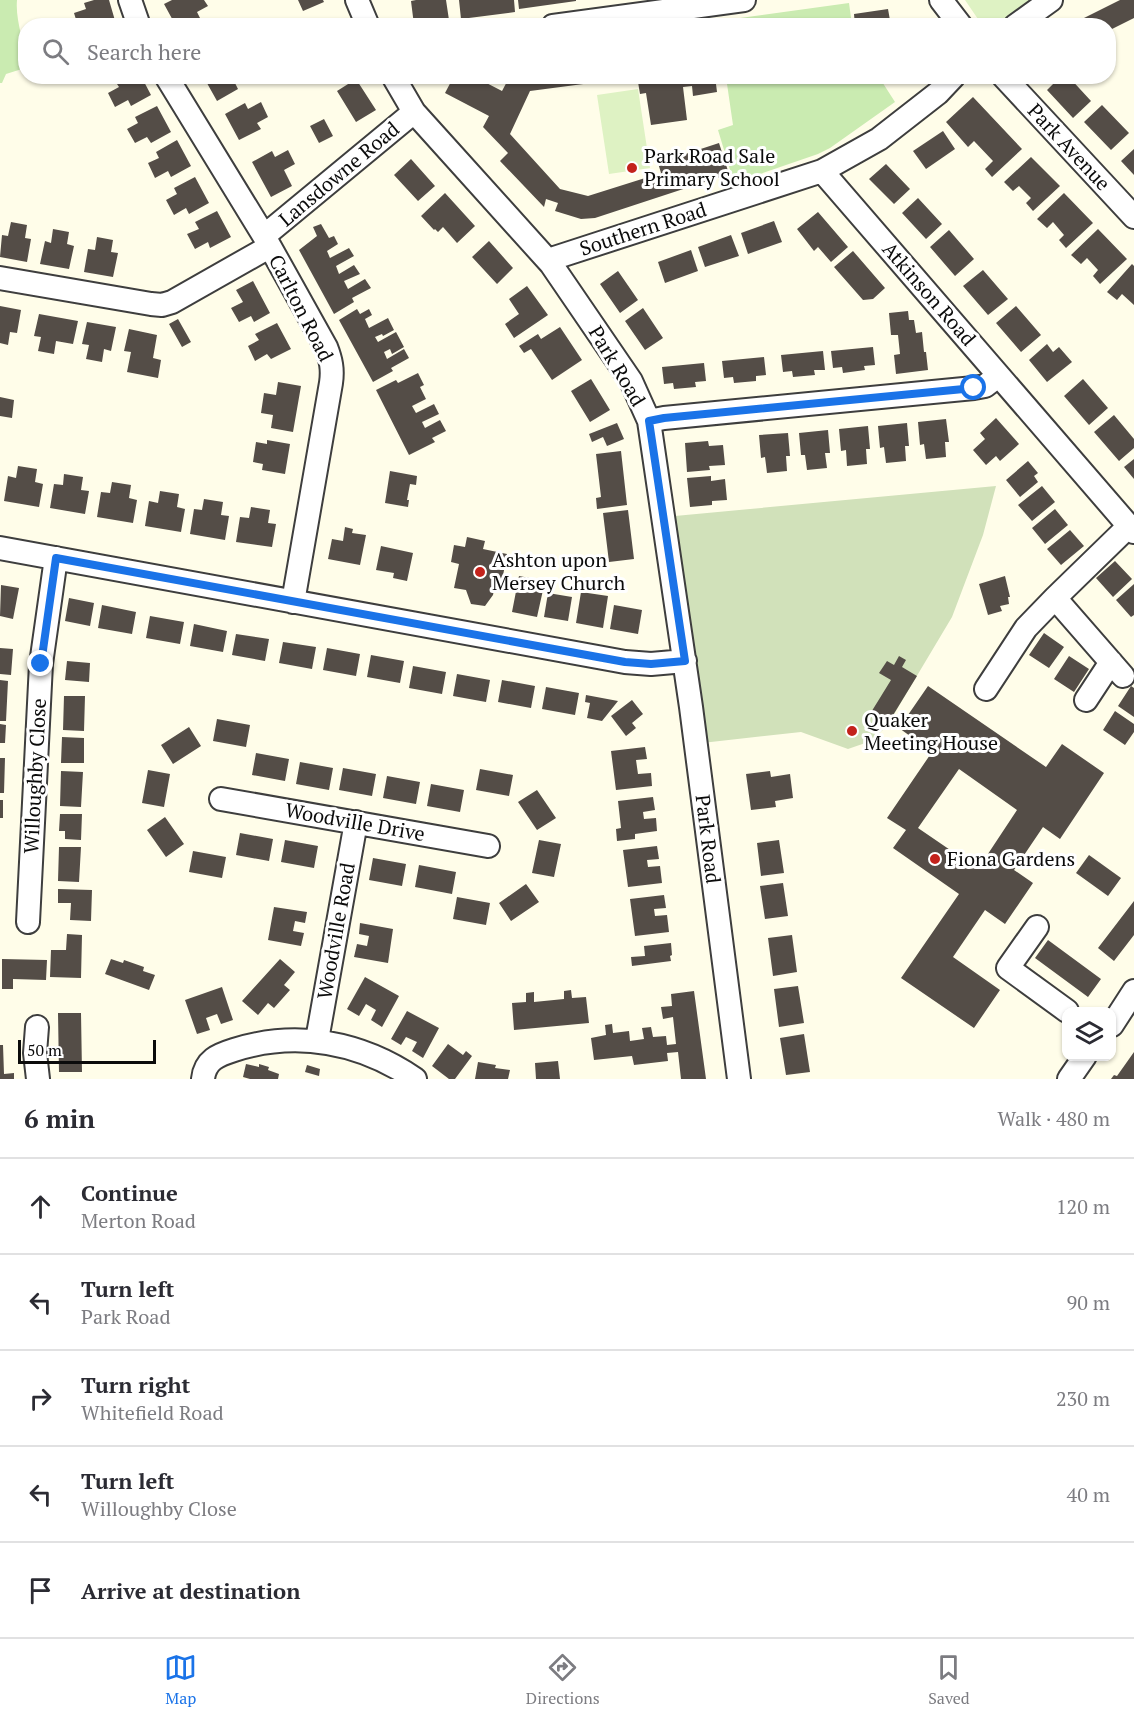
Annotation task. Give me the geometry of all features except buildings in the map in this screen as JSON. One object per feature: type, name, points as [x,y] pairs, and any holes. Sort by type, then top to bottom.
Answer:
[{"type":"street","points":[[130,0],[136,18]]},
{"type":"street","points":[[357,0],[365,18]]},
{"type":"street","points":[[612,18],[744,0]]},
{"type":"street","points":[[941,0],[955,18]]},
{"type":"street","points":[[1026,18],[1051,0]]},
{"type":"street","name":"Carlton Road","points":[[171,84],[267,242],[326,347],[331,360],[332,371],[293,602]]},
{"type":"street","name":"Park Road","points":[[398,84],[414,112],[548,260],[631,381],[649,421],[685,661],[739,1079]]},
{"type":"street","name":"Southern Road","points":[[548,260],[822,171],[879,140],[946,84]]},
{"type":"street","name":"Park Avenue","points":[[1011,84],[1134,217]]},
{"type":"street","name":"Lansdowne Road","points":[[0,278],[118,300],[162,305],[172,302],[267,242],[414,112]]},
{"type":"street","name":"Atkinson Road","points":[[822,171],[1132,529],[1055,598],[1026,628],[986,689]]},
{"type":"street","points":[[649,421],[974,388],[985,386],[998,376]]},
{"type":"street","points":[[0,548],[625,662],[651,664],[685,661]]},
{"type":"street","name":"Willoughby Close","points":[[28,922],[41,664],[56,558]]},
{"type":"street","points":[[1055,598],[1117,669],[1086,700]]},
{"type":"street","name":"Woodville Drive","points":[[221,799],[488,846]]},
{"type":"street","name":"Woodville Road","points":[[317,1040],[356,822]]},
{"type":"street","points":[[1037,927],[1008,968],[1062,1007]]},
{"type":"street","points":[[1116,1019],[1134,991]]},
{"type":"street","points":[[37,1027],[35,1053],[38,1079]]},
{"type":"street","points":[[203,1079],[206,1067],[211,1060],[220,1055],[262,1043],[289,1040],[317,1040],[345,1046],[373,1055],[416,1079]]},
{"type":"street","points":[[1072,1078],[1082,1061]]},
{"type":"green space","points":[[0,0],[17,0],[18,70],[6,74],[0,83]]},
{"type":"green space","points":[[965,0],[1034,0],[1008,18],[977,18]]},
{"type":"green space","points":[[849,3],[851,18],[740,18]]},
{"type":"green space","points":[[727,84],[883,84],[895,102],[830,148],[734,183],[718,130],[733,125]]},
{"type":"green space","points":[[638,89],[650,168],[609,174],[597,95]]},
{"type":"green space","points":[[996,486],[983,535],[952,617],[887,726],[871,741],[848,749],[801,732],[702,743],[675,516]]},
{"type":"place","name":"Park Road Sale Primary School","points":[[632,168]]},
{"type":"place","name":"Ashton upon Mersey Church","points":[[480,572]]},
{"type":"place","name":"Quaker Meeting House","points":[[852,731]]},
{"type":"place","name":"Fiona Gardens","points":[[935,859]]},
{"type":"route","points":[[41,664],[56,558],[625,662],[651,664],[685,661],[649,421],[974,388]]}]
